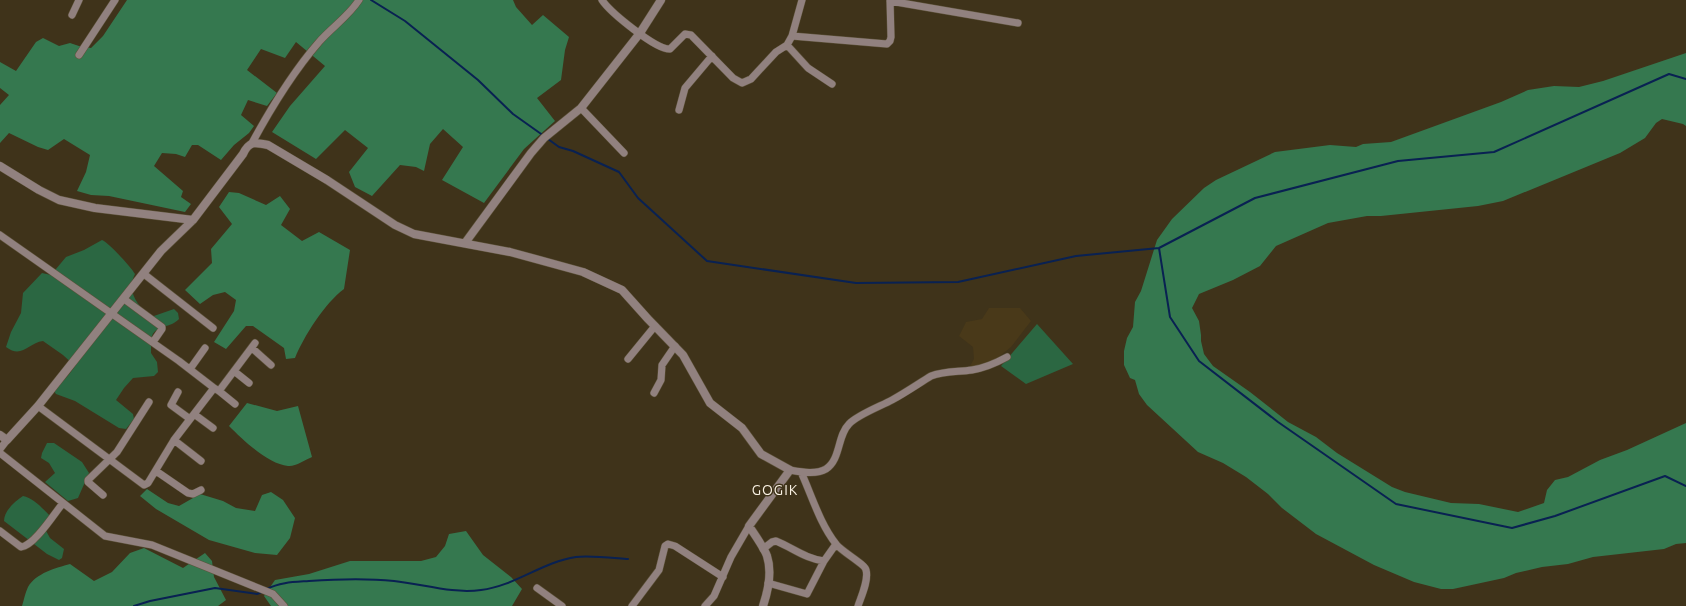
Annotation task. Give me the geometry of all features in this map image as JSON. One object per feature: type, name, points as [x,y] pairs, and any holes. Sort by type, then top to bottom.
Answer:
[{"type":"street","points":[[72,15],[79,0]]},
{"type":"street","points":[[79,54],[115,0]]},
{"type":"street","points":[[602,0],[617,17],[660,47],[668,49],[685,34],[688,34],[694,38],[733,78],[742,82],[751,79],[776,52],[787,45],[792,36],[802,0]]},
{"type":"street","points":[[465,243],[531,152],[546,136],[580,108],[640,33],[661,0]]},
{"type":"street","points":[[792,36],[887,44],[891,37],[890,0],[1018,23]]},
{"type":"street","points":[[0,449],[3,438],[38,406],[144,274],[160,251],[193,220],[243,154],[247,146],[252,143],[269,112],[298,67],[319,42],[358,2]]},
{"type":"street","points":[[787,45],[816,75],[832,84]]},
{"type":"street","points":[[679,110],[685,88],[712,56]]},
{"type":"street","points":[[580,108],[624,153]]},
{"type":"street","points":[[252,143],[268,145],[327,180],[407,232],[421,237],[465,243],[510,252],[583,272],[622,290],[675,346],[689,364],[710,402],[742,428],[761,454],[790,470],[801,472],[818,472],[829,466],[834,460],[845,430],[851,422],[893,400],[931,376],[985,367],[1007,356]]},
{"type":"street","points":[[0,166],[39,190],[59,200],[95,208],[193,220]]},
{"type":"street","points":[[0,235],[153,342],[235,404]]},
{"type":"street","points":[[144,274],[213,328]]},
{"type":"street","points":[[124,299],[161,326],[162,329],[153,342]]},
{"type":"street","points":[[628,359],[655,326]]},
{"type":"street","points":[[38,406],[109,461],[144,485],[148,483],[174,440],[192,417],[217,390],[254,345],[271,365]]},
{"type":"street","points":[[654,394],[661,380],[662,365],[675,346]]},
{"type":"street","points":[[190,369],[205,348]]},
{"type":"street","points":[[234,370],[249,383]]},
{"type":"street","points":[[178,392],[171,405],[213,428]]},
{"type":"street","points":[[103,495],[87,482],[117,452],[149,402]]},
{"type":"street","points":[[174,440],[200,461]]},
{"type":"street","points":[[0,453],[105,536],[152,545],[273,594],[284,606]]},
{"type":"street","points":[[705,606],[714,596],[731,557],[749,526],[790,470]]},
{"type":"street","points":[[156,471],[188,493],[193,494],[201,490]]},
{"type":"street","points":[[801,472],[836,544],[844,553],[863,565],[866,570],[864,590],[858,606]]},
{"type":"street","points":[[0,530],[21,547],[25,547],[36,538],[63,503]]},
{"type":"street","points":[[749,526],[767,554],[768,583],[763,606]]},
{"type":"street","points":[[763,549],[772,542],[776,541],[803,555],[816,560],[824,561]]},
{"type":"street","points":[[632,606],[659,570],[665,546],[668,544],[675,546],[723,577]]},
{"type":"street","points":[[768,583],[807,594],[824,561],[836,544]]},
{"type":"street","points":[[537,588],[562,606]]},
{"type":"shaded area","points":[[989,308],[1020,308],[1031,321],[1011,347],[991,363],[971,368],[970,366],[974,359],[973,347],[959,336],[966,322],[982,319]]},
{"type":"green space","points":[[127,0],[513,0],[516,7],[532,25],[543,15],[569,37],[565,50],[561,80],[537,98],[555,121],[524,149],[484,203],[442,180],[463,147],[443,129],[430,144],[424,171],[416,167],[400,165],[372,196],[355,187],[349,172],[368,148],[345,130],[316,159],[272,132],[290,106],[325,66],[296,42],[285,58],[261,49],[247,70],[277,93],[267,106],[248,100],[241,115],[254,126],[249,133],[234,145],[221,160],[198,145],[192,145],[185,157],[176,154],[162,153],[154,166],[183,191],[181,197],[191,204],[185,212],[109,196],[91,195],[77,191],[86,172],[90,155],[64,139],[48,150],[38,147],[9,133],[0,143],[0,105],[9,95],[0,88],[0,62],[16,71],[36,42],[43,38],[59,46],[70,43],[91,48],[103,36]]},
{"type":"green space","points":[[1686,53],[1686,126],[1662,119],[1656,123],[1645,138],[1620,153],[1503,201],[1478,206],[1381,216],[1367,216],[1328,223],[1276,246],[1260,266],[1233,280],[1199,294],[1192,308],[1199,321],[1204,354],[1213,366],[1250,392],[1288,422],[1316,437],[1337,453],[1392,487],[1405,492],[1451,503],[1479,504],[1518,512],[1544,503],[1547,490],[1555,480],[1568,477],[1600,460],[1627,450],[1686,423],[1686,543],[1676,544],[1664,549],[1593,557],[1568,564],[1542,567],[1516,573],[1504,578],[1453,589],[1441,589],[1414,582],[1374,565],[1316,534],[1282,508],[1268,494],[1246,477],[1223,463],[1198,452],[1147,405],[1139,394],[1135,380],[1130,378],[1124,365],[1124,351],[1127,338],[1133,327],[1135,302],[1141,291],[1157,240],[1172,219],[1204,188],[1216,180],[1275,152],[1330,145],[1356,147],[1363,144],[1391,142],[1501,102],[1528,90],[1554,86],[1579,87],[1603,81]]},
{"type":"green space","points":[[229,192],[239,193],[266,205],[280,196],[290,209],[281,225],[302,241],[319,232],[350,250],[344,289],[316,320],[295,358],[286,359],[284,348],[253,326],[246,326],[226,349],[214,342],[234,311],[236,300],[225,292],[213,295],[200,304],[185,290],[212,263],[211,249],[232,224],[219,207]]},
{"type":"green space","points":[[102,240],[120,256],[135,274],[132,287],[133,293],[142,308],[151,317],[174,309],[178,313],[179,319],[172,324],[160,328],[154,332],[152,336],[151,353],[157,362],[158,372],[154,376],[133,378],[116,400],[133,414],[134,419],[126,429],[119,428],[75,401],[56,394],[54,391],[75,366],[63,355],[43,341],[21,351],[12,350],[6,347],[11,332],[21,313],[23,293],[42,273],[51,275],[66,257],[84,250]]},
{"type":"green space","points":[[1037,324],[1073,364],[1026,384],[1001,366]]},
{"type":"green space","points":[[247,403],[277,411],[298,406],[312,457],[297,464],[288,466],[272,461],[256,450],[229,426]]},
{"type":"green space","points":[[47,443],[54,443],[82,462],[89,473],[78,498],[68,501],[45,482],[55,473],[49,463],[41,458]]},
{"type":"green space","points":[[147,489],[168,503],[179,506],[200,494],[223,501],[236,508],[255,511],[262,495],[271,492],[283,500],[295,518],[290,538],[277,555],[255,553],[209,540],[156,509],[140,496]]},
{"type":"green space","points":[[23,496],[35,501],[51,517],[45,529],[50,538],[64,549],[62,558],[59,560],[47,554],[4,521],[4,517],[13,503]]},
{"type":"green space","points":[[466,531],[483,555],[511,577],[522,589],[512,606],[271,606],[264,596],[275,580],[309,574],[350,561],[421,561],[436,557],[445,546],[449,534]]},
{"type":"green space","points":[[144,548],[183,568],[205,553],[212,561],[214,577],[226,600],[218,606],[22,606],[28,587],[36,578],[47,572],[70,564],[94,581],[112,572],[130,553]]},
{"type":"waterway","points":[[371,0],[405,21],[478,80],[513,114],[544,136]]},
{"type":"waterway","points":[[548,139],[559,147],[573,151],[619,172],[638,198],[707,261],[856,283],[958,282],[1076,256],[1159,248],[1255,198],[1398,161],[1494,152],[1669,74],[1686,79]]},
{"type":"waterway","points":[[1159,248],[1170,317],[1199,361],[1278,422],[1396,504],[1512,528],[1555,516],[1665,476],[1686,486]]},
{"type":"waterway","points":[[267,589],[277,585],[293,582],[362,579],[405,582],[459,591],[470,591],[493,588],[552,564],[576,557],[594,556],[628,559]]},
{"type":"waterway","points":[[134,606],[150,601],[215,588],[257,594],[262,592]]},
{"type":"district","name":"GOGIK","points":[[775,490]]}]
